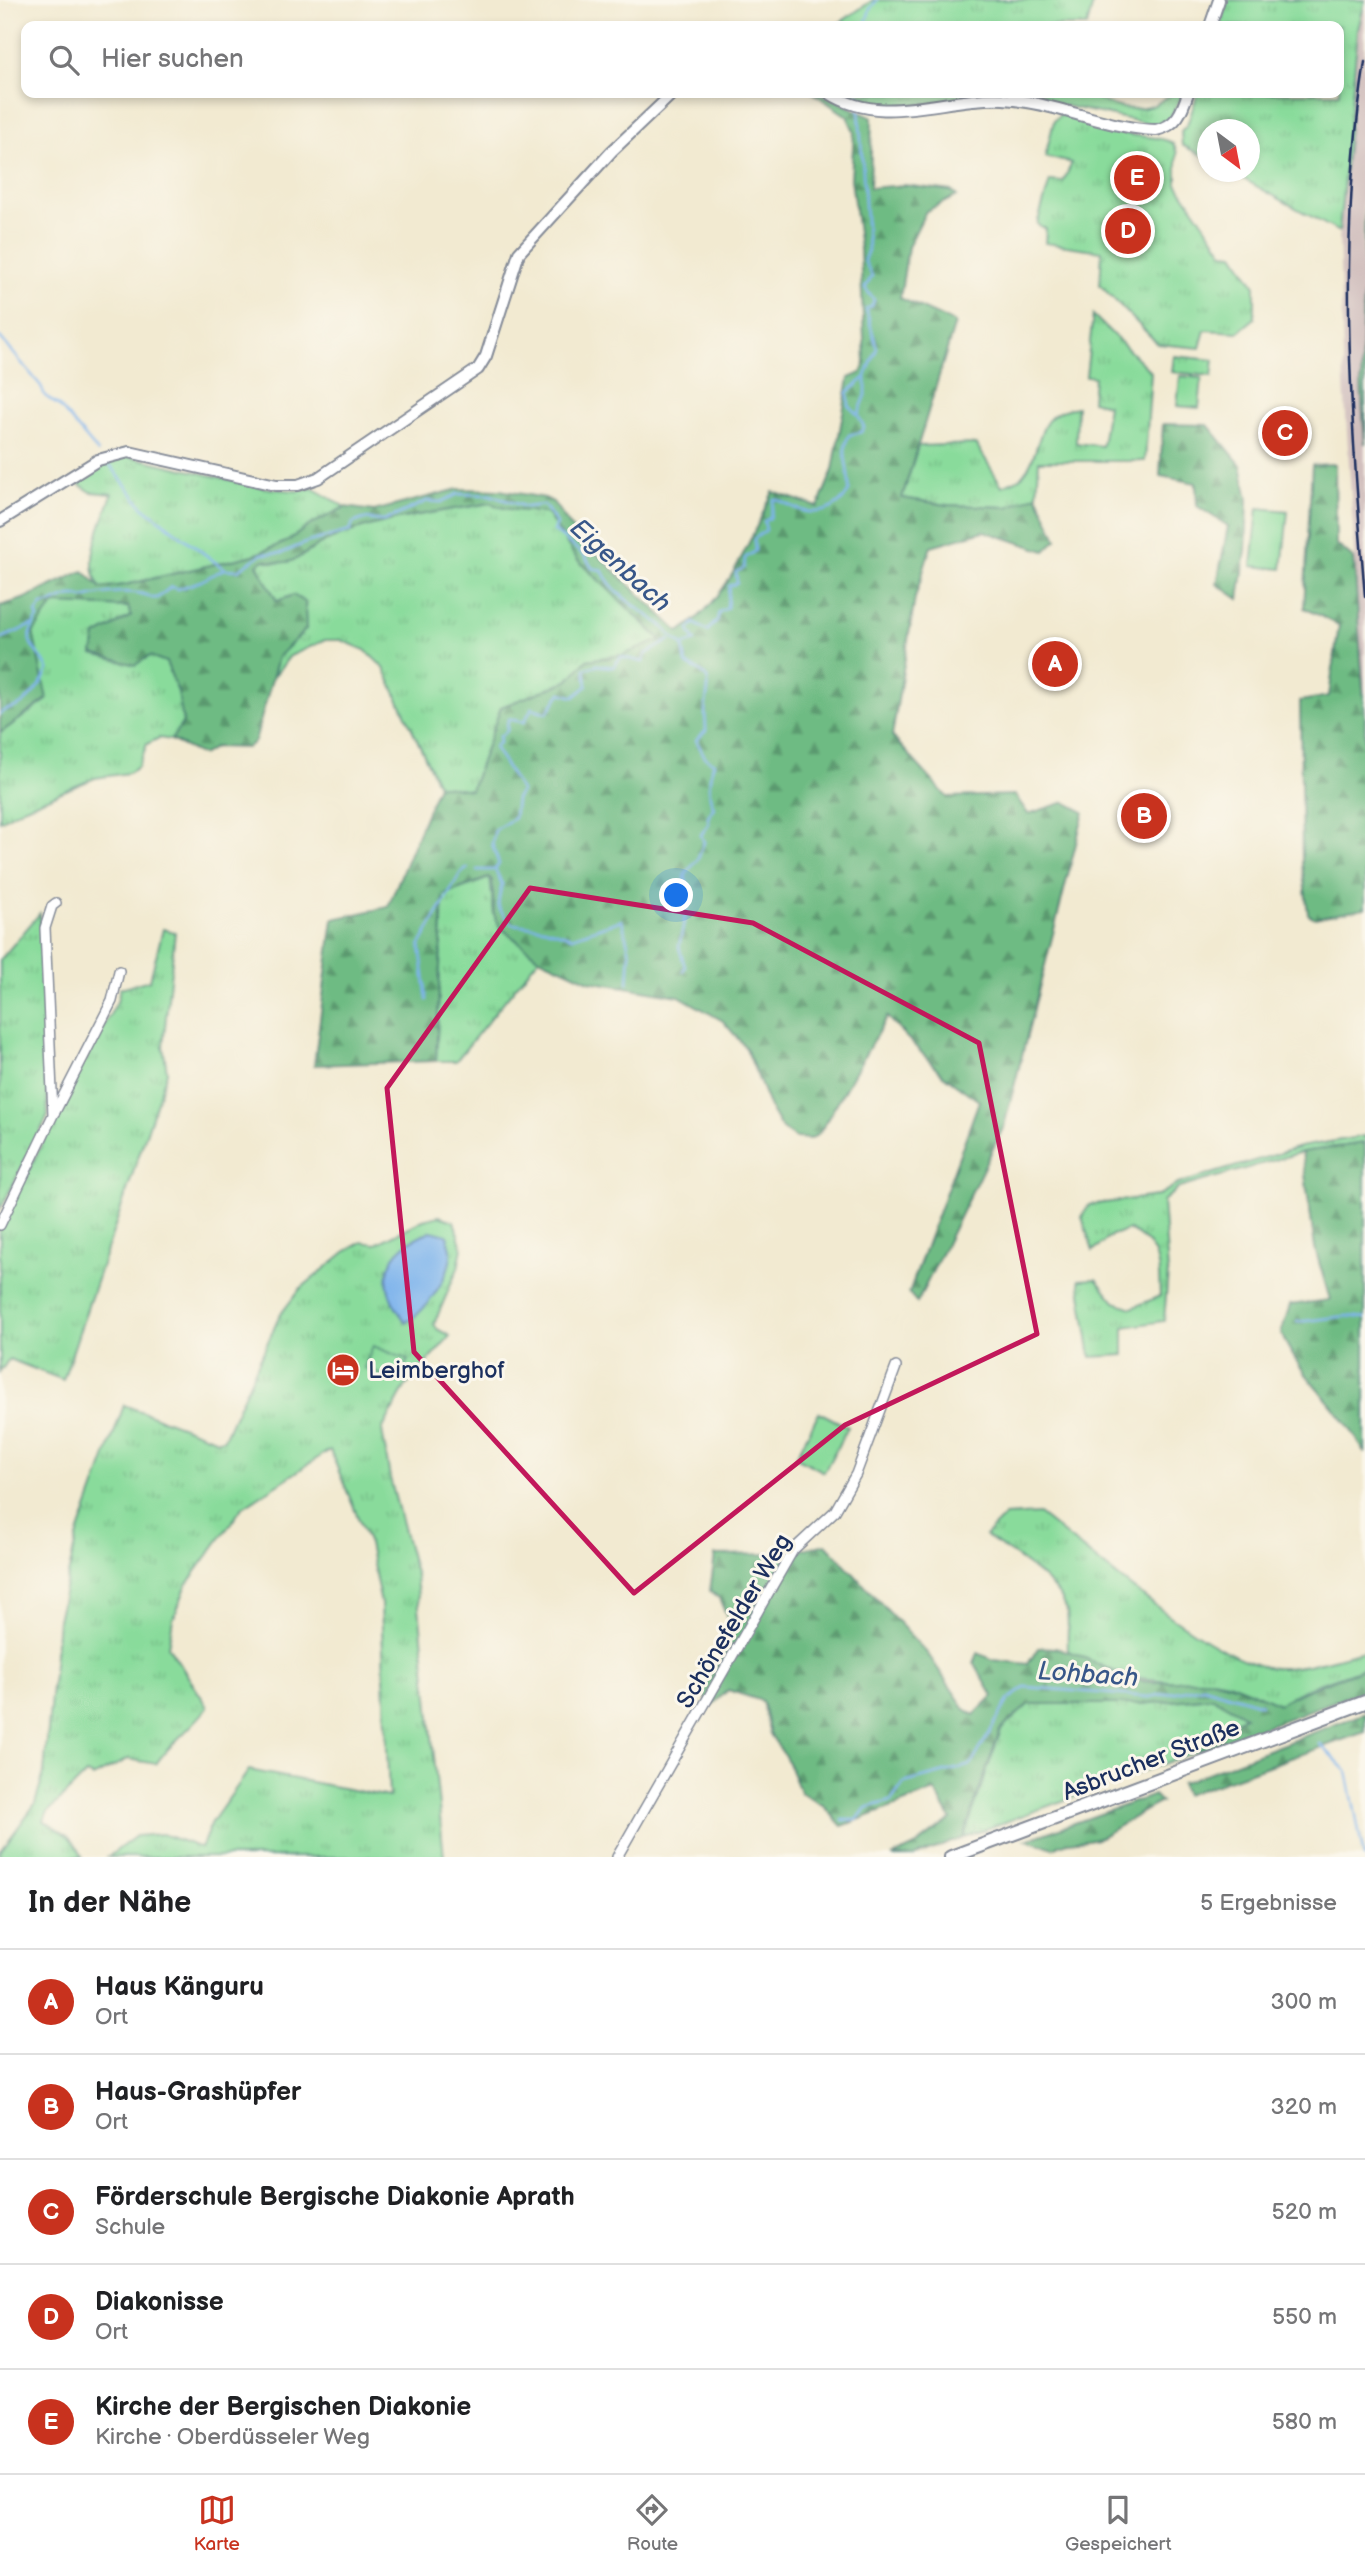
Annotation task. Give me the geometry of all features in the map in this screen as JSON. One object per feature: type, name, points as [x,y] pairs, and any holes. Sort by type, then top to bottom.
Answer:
[{"type":"main road","name":"Asbrucher Straße","points":[[951,1857],[1365,1702]]},
{"type":"street","points":[[1212,21],[1219,0]]},
{"type":"street","points":[[0,522],[98,460],[129,452],[276,485],[298,485],[318,478],[478,369],[486,356],[519,253],[612,151],[668,98]]},
{"type":"street","points":[[840,98],[868,108],[910,110],[1006,100],[1147,129],[1171,130],[1186,98]]},
{"type":"street","points":[[53,1115],[44,928],[56,903]]},
{"type":"street","points":[[0,1225],[112,1001],[119,971]]},
{"type":"street","name":"Schönefelder Weg","points":[[618,1857],[793,1550],[835,1511],[856,1474],[896,1367]]},
{"type":"highlighted area","points":[[530,888],[753,923],[979,1043],[1037,1334],[845,1425],[634,1593],[414,1352],[387,1088]]},
{"type":"shaded area","points":[[1365,2],[1361,383],[1365,444],[1365,717],[1344,384],[1339,232],[1358,30]]},
{"type":"green space","points":[[873,0],[1094,0],[1088,21],[842,21]]},
{"type":"green space","points":[[1228,0],[1365,0],[1358,30],[1339,232],[1249,182],[1260,182],[1260,119],[1197,119],[1197,153],[1182,145],[1181,131],[1187,125],[1196,98],[1344,98],[1344,21],[1222,21]]},
{"type":"green space","points":[[820,98],[830,98],[872,117],[870,188],[904,185],[951,191],[957,196],[926,211],[908,247],[900,298],[955,323],[902,498],[947,505],[1008,507],[1037,495],[1057,539],[1045,551],[984,531],[931,546],[915,598],[892,736],[947,797],[1015,795],[1028,814],[1065,802],[1084,812],[1004,1126],[917,1303],[909,1293],[979,1101],[943,1075],[887,1017],[820,1132],[811,1139],[796,1138],[782,1129],[771,1110],[746,1048],[723,1021],[679,996],[589,981],[539,958],[500,927],[494,914],[492,880],[488,878],[443,895],[436,1061],[314,1065],[333,919],[388,907],[438,785],[471,790],[501,707],[568,681],[587,660],[623,655],[661,640],[578,560],[547,514],[504,508],[490,503],[428,513],[346,533],[318,545],[292,561],[264,560],[257,565],[277,601],[293,595],[305,602],[306,629],[278,657],[255,741],[247,748],[215,747],[202,755],[171,740],[183,722],[178,692],[166,662],[150,656],[135,665],[93,654],[96,636],[131,616],[128,607],[54,604],[33,633],[47,699],[0,733],[0,606],[23,599],[83,571],[101,588],[125,585],[254,555],[286,542],[310,525],[345,507],[374,511],[458,489],[500,490],[545,498],[553,502],[576,534],[679,632],[696,619],[724,588],[773,492],[818,507],[833,470],[849,378],[861,373],[865,363],[860,249],[851,179],[854,131],[847,116]]},
{"type":"green space","points":[[850,98],[995,98],[894,106]]},
{"type":"green space","points":[[1029,98],[1097,98],[1112,105],[1137,109],[1154,105],[1166,98],[1181,98],[1169,119],[1155,125]]},
{"type":"green space","points":[[1060,114],[1126,134],[1160,138],[1173,143],[1177,153],[1177,184],[1224,253],[1234,254],[1255,286],[1255,318],[1238,332],[1205,330],[1200,348],[1158,344],[1100,285],[1102,251],[1045,243],[1046,229],[1037,224],[1050,181],[1063,182],[1072,163],[1045,157],[1054,121]]},
{"type":"green space","points":[[1365,206],[1365,444],[1361,383]]},
{"type":"green space","points":[[1093,315],[1151,372],[1145,461],[1039,461],[1037,495],[1008,507],[947,505],[902,498],[918,446],[976,444],[1002,486],[1022,476],[1034,455],[1045,424],[1062,411],[1077,407],[1076,443],[1102,446],[1108,405],[1092,401],[1094,377],[1086,376]]},
{"type":"green space","points":[[1174,356],[1214,360],[1212,376],[1172,372]]},
{"type":"green space","points":[[1180,376],[1202,378],[1199,408],[1177,406]]},
{"type":"green space","points":[[1163,424],[1208,425],[1241,465],[1248,499],[1246,551],[1239,599],[1217,584],[1228,526],[1197,506],[1196,483],[1160,476]]},
{"type":"green space","points":[[127,456],[266,488],[297,491],[312,488],[345,507],[310,525],[286,542],[254,555],[125,585],[101,588],[95,577],[93,554],[112,494],[91,492],[74,481],[102,463]]},
{"type":"green space","points":[[1335,464],[1336,544],[1354,559],[1365,717],[1365,908],[1315,918],[1308,914],[1302,864],[1300,701],[1329,696],[1339,625],[1304,608],[1312,465]]},
{"type":"green space","points":[[490,503],[504,508],[548,514],[578,560],[662,640],[623,655],[587,660],[568,681],[501,707],[471,790],[438,785],[384,668],[365,650],[341,640],[325,640],[290,656],[272,679],[278,657],[306,629],[277,601],[257,565],[264,560],[292,561],[318,545],[366,527]]},
{"type":"green space","points":[[1258,508],[1288,511],[1282,569],[1252,566]]},
{"type":"green space","points":[[54,603],[129,607],[131,616],[96,636],[93,654],[135,664],[150,656],[166,662],[178,692],[183,722],[171,740],[159,738],[147,744],[138,767],[128,773],[95,778],[23,808],[0,821],[0,733],[47,700],[33,633]]},
{"type":"green space","points":[[490,878],[494,914],[500,927],[539,958],[456,1061],[436,1061],[443,895]]},
{"type":"green space","points":[[40,913],[48,1116],[0,1210],[0,960]]},
{"type":"green space","points":[[163,929],[175,932],[163,1046],[167,1072],[63,1380],[9,1359],[0,1372],[0,1229],[65,1097],[117,1002],[120,988],[150,980]]},
{"type":"green space","points":[[1365,1136],[1365,1143],[1302,1152],[1179,1188],[1163,1201],[1168,1272],[1164,1321],[1124,1327],[1124,1355],[1091,1357],[1079,1280],[1096,1279],[1115,1302],[1132,1308],[1160,1296],[1156,1257],[1140,1236],[1129,1230],[1112,1235],[1093,1251],[1082,1217],[1089,1205],[1157,1196],[1178,1184],[1300,1147]]},
{"type":"green space","points":[[1365,1143],[1365,1454],[1346,1423],[1300,1366],[1281,1333],[1290,1305],[1330,1300],[1315,1248],[1302,1152]]},
{"type":"green space","points":[[439,1216],[454,1221],[462,1248],[458,1268],[434,1324],[437,1329],[450,1336],[405,1387],[382,1430],[390,1478],[416,1577],[444,1857],[108,1857],[136,1836],[162,1834],[201,1848],[212,1822],[249,1770],[389,1797],[381,1604],[369,1544],[330,1450],[242,1508],[187,1584],[173,1620],[168,1646],[208,1707],[156,1764],[128,1759],[93,1777],[86,1774],[47,1813],[44,1821],[72,1840],[82,1857],[0,1857],[0,1852],[35,1804],[44,1773],[58,1620],[76,1540],[124,1405],[218,1440],[224,1439],[280,1315],[300,1289],[345,1252],[362,1242],[376,1244],[423,1220]]},
{"type":"green space","points":[[373,1346],[408,1360],[399,1382],[364,1368]]},
{"type":"green space","points":[[819,1412],[848,1427],[824,1472],[796,1457]]},
{"type":"green space","points":[[1039,1514],[1154,1604],[1220,1648],[1250,1662],[1275,1668],[1309,1665],[1365,1651],[1365,1668],[1309,1687],[1279,1704],[1228,1682],[1213,1679],[1181,1682],[1127,1677],[1068,1651],[1068,1622],[1063,1602],[1033,1569],[985,1536],[1005,1516]]},
{"type":"green space","points":[[826,1544],[928,1654],[965,1709],[974,1715],[993,1696],[974,1663],[978,1653],[994,1660],[1028,1664],[1038,1648],[1061,1649],[1135,1680],[1221,1681],[1279,1704],[1365,1668],[1365,1690],[1201,1750],[1196,1744],[1245,1716],[1212,1697],[1141,1704],[1029,1704],[1000,1730],[963,1838],[913,1857],[892,1857],[917,1845],[951,1819],[935,1791],[842,1826],[823,1805],[801,1793],[785,1756],[770,1734],[762,1701],[728,1690],[710,1707],[703,1691],[734,1632],[719,1598],[710,1591],[715,1555],[783,1554]]},
{"type":"green space","points":[[1213,1697],[1245,1716],[1196,1743],[1201,1750],[964,1837],[1001,1730],[1029,1703],[1140,1704]]},
{"type":"green space","points":[[1365,1713],[1365,1732],[1185,1795],[1181,1783]]},
{"type":"green space","points":[[1154,1795],[1161,1802],[1102,1836],[1054,1848],[1026,1840]]},
{"type":"water","points":[[431,1231],[447,1235],[451,1249],[447,1271],[429,1302],[406,1322],[390,1294],[387,1281],[389,1269],[394,1257],[403,1247]]},
{"type":"waterway","name":"Eigenbach","points":[[866,21],[870,9],[877,0]]},
{"type":"waterway","name":"Eigenbach","points":[[858,98],[859,103]]},
{"type":"waterway","name":"Eigenbach","points":[[0,714],[20,705],[28,698],[48,669],[30,640],[38,618],[36,613],[42,605],[72,596],[84,598],[119,592],[157,598],[171,587],[178,589],[224,569],[238,570],[262,554],[282,553],[308,542],[350,531],[353,523],[364,519],[384,521],[427,501],[441,502],[458,494],[490,495],[526,507],[544,505],[557,524],[554,531],[585,556],[592,568],[602,570],[620,594],[683,645],[695,641],[689,630],[694,623],[707,631],[717,621],[719,612],[727,608],[729,586],[737,583],[736,572],[744,568],[745,558],[755,551],[754,539],[766,530],[764,521],[770,518],[774,499],[803,511],[819,512],[832,508],[849,491],[846,442],[849,435],[861,432],[864,427],[858,415],[866,395],[866,376],[877,348],[866,309],[872,306],[874,300],[865,288],[872,276],[864,260],[868,250],[859,109]]},
{"type":"waterway","points":[[0,337],[41,386],[45,396],[59,406],[98,452]]},
{"type":"waterway","name":"Eigenbach","points":[[858,415],[849,406],[848,392],[865,378]]},
{"type":"waterway","points":[[110,465],[143,507],[223,568]]},
{"type":"waterway","points":[[0,639],[32,625]]},
{"type":"waterway","points":[[495,869],[499,864],[492,844],[495,830],[514,818],[516,799],[521,791],[494,747],[500,742],[499,737],[507,731],[508,719],[524,722],[532,708],[547,713],[561,693],[574,697],[587,686],[585,669],[597,665],[613,667],[621,657],[643,662],[646,654],[670,640]]},
{"type":"waterway","points":[[683,645],[686,664],[704,675],[708,682],[706,731],[696,740],[705,757],[714,763],[710,797],[714,807],[708,817],[709,823],[701,835],[704,842],[698,859],[685,875],[689,897],[679,947],[685,967],[683,971]]},
{"type":"waterway","points":[[427,1000],[420,945],[460,874],[468,868]]},
{"type":"waterway","points":[[495,869],[502,884],[498,905],[512,924],[544,928],[572,937],[622,920],[630,953],[628,983]]},
{"type":"waterway","points":[[477,870],[494,870]]},
{"type":"waterway","points":[[1297,1322],[1346,1316],[1365,1318]]},
{"type":"waterway","name":"Lohbach","points":[[843,1820],[857,1820],[866,1808],[891,1801],[904,1783],[971,1765],[1009,1699],[1026,1687],[1149,1697],[1203,1687],[1261,1704]]},
{"type":"waterway","name":"Lohbach","points":[[1320,1744],[1347,1771],[1364,1857]]},
{"type":"railway","points":[[1365,62],[1356,128],[1349,262],[1351,396],[1365,597]]},
{"type":"place","name":"Kirche der Bergischen Diakonie","points":[[1137,178]]},
{"type":"place","name":"Diakonisse","points":[[1128,231]]},
{"type":"place","name":"Förderschule Bergische Diakonie Aprath","points":[[1285,433]]},
{"type":"place","name":"Haus Känguru","points":[[1055,664]]},
{"type":"place","name":"Haus-Grashüpfer","points":[[1144,816]]},
{"type":"place","name":"Leimberghof","points":[[343,1370]]}]
